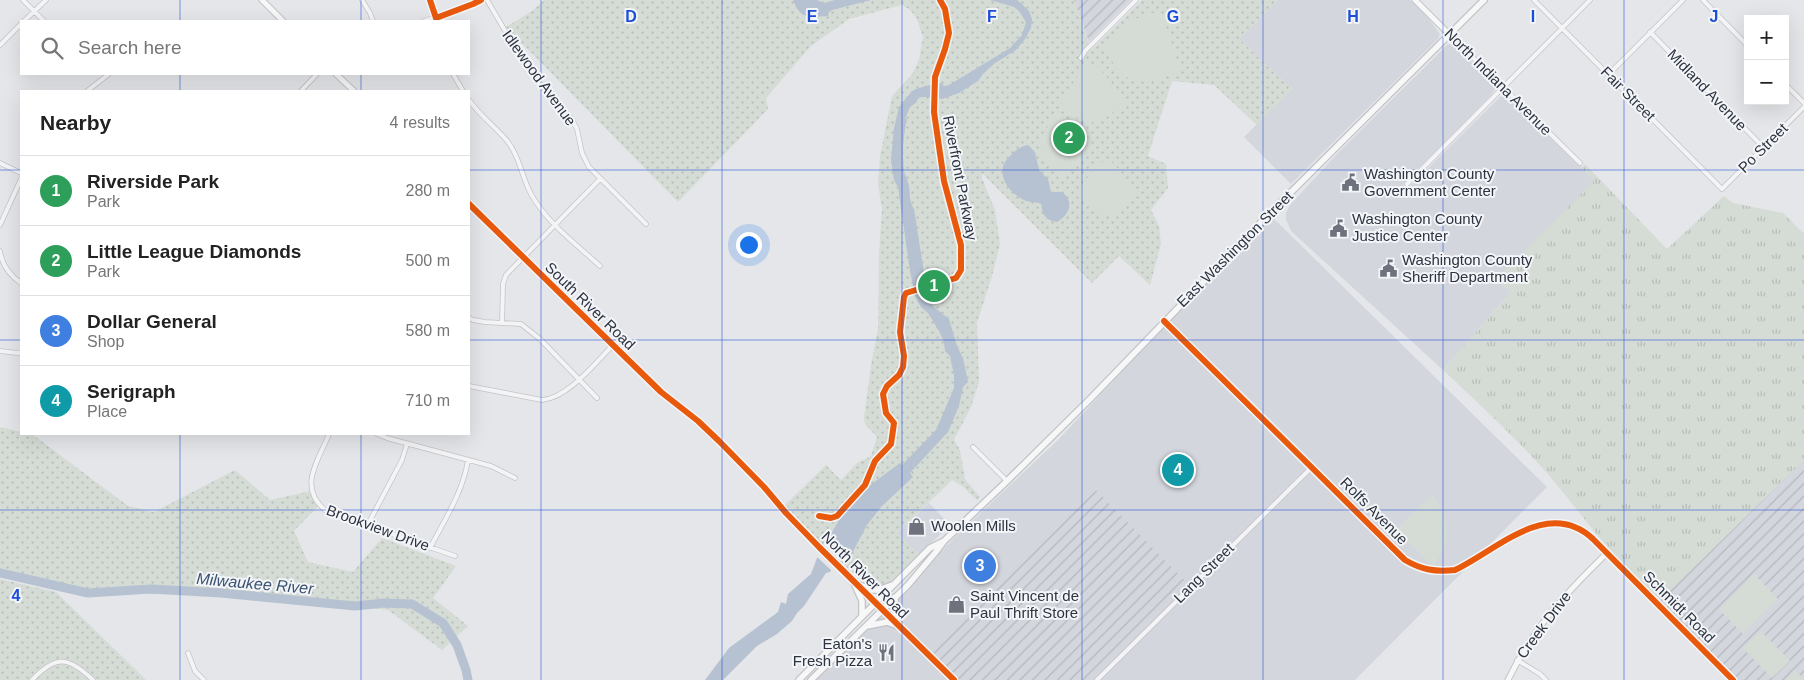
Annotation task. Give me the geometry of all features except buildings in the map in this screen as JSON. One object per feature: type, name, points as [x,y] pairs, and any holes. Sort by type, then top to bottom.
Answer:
[{"type":"main road","name":"East Washington Street","points":[[811,680],[895,597],[944,541],[1007,481],[1316,167],[1484,0]]},
{"type":"main road","name":"East Washington Street","points":[[799,680],[930,548],[944,541]]},
{"type":"main road","points":[[854,583],[873,590],[879,590],[894,584]]},
{"type":"main road","points":[[854,583],[862,601],[862,617]]},
{"type":"main road","points":[[865,627],[881,622],[898,626],[895,597]]},
{"type":"street","points":[[23,0],[43,20]]},
{"type":"street","points":[[26,20],[46,0]]},
{"type":"street","points":[[262,0],[282,20]]},
{"type":"street","points":[[362,0],[373,20]]},
{"type":"street","points":[[430,0],[437,20],[481,0]]},
{"type":"street","name":"Idlewood Avenue","points":[[487,0],[516,51],[538,81],[571,118],[577,129],[582,153],[589,167],[646,224]]},
{"type":"street","points":[[1082,58],[1085,51],[1136,0]]},
{"type":"street","name":"North Indiana Avenue","points":[[1415,0],[1580,163]]},
{"type":"street","name":"Fair Street","points":[[1534,0],[1722,189]]},
{"type":"street","points":[[1407,184],[1590,0]]},
{"type":"street","points":[[1609,74],[1683,0]]},
{"type":"street","points":[[1703,0],[1744,42]]},
{"type":"street","points":[[0,45],[20,26]]},
{"type":"street","name":"Midland Avenue","points":[[1650,32],[1764,148]]},
{"type":"street","points":[[88,90],[102,75]]},
{"type":"street","points":[[301,90],[317,75]]},
{"type":"street","points":[[337,75],[353,90]]},
{"type":"street","points":[[454,75],[462,90]]},
{"type":"street","points":[[1789,88],[1804,103]]},
{"type":"street","points":[[470,101],[508,142],[516,154],[531,195],[540,208],[600,266]]},
{"type":"street","name":"Po Street","points":[[1722,189],[1804,107]]},
{"type":"street","points":[[0,163],[20,173]]},
{"type":"street","points":[[502,323],[503,284],[506,275],[600,179]]},
{"type":"street","points":[[0,225],[20,181]]},
{"type":"street","name":"South River Road","points":[[470,205],[661,392],[698,421]]},
{"type":"street","points":[[0,251],[5,266],[20,282]]},
{"type":"street","points":[[470,318],[485,322],[521,324],[540,339],[598,398]]},
{"type":"street","name":"Rolfs Avenue","points":[[1164,321],[1405,560],[1418,567],[1430,571],[1455,570],[1523,530],[1542,524],[1559,522],[1586,532],[1607,553]]},
{"type":"street","points":[[470,386],[542,400],[550,399],[563,394],[613,345]]},
{"type":"street","points":[[0,351],[20,352]]},
{"type":"street","name":"North River Road","points":[[698,421],[764,487],[786,513],[854,583],[954,680]]},
{"type":"street","name":"Brookview Drive","points":[[329,435],[310,480],[310,492],[318,505],[326,511],[455,556]]},
{"type":"street","points":[[379,435],[491,466],[515,478]]},
{"type":"street","points":[[367,526],[402,460],[407,444]]},
{"type":"street","points":[[973,447],[1007,481]]},
{"type":"street","points":[[430,548],[460,490],[468,460]]},
{"type":"street","name":"Lang Street","points":[[1097,680],[1312,466]]},
{"type":"street","name":"Creek Drive","points":[[1508,680],[1517,660],[1558,602],[1607,553]]},
{"type":"street","name":"Schmidt Road","points":[[1607,553],[1733,680]]},
{"type":"street","points":[[188,653],[195,671],[204,680]]},
{"type":"street","points":[[1517,660],[1540,674],[1546,680]]},
{"type":"street","points":[[32,680],[44,667],[63,662],[77,666],[93,680]]},
{"type":"shaded area","points":[[1074,0],[1131,0],[1089,42]]},
{"type":"shaded area","points":[[1278,0],[1410,0],[1428,18],[1440,34],[1438,39],[1291,184],[1244,137],[1292,89],[1239,39]]},
{"type":"shaded area","points":[[1448,44],[1452,45],[1476,66],[1496,88],[1403,184],[1407,189],[1502,95],[1507,96],[1595,181],[1497,279],[1510,293],[1443,370],[1291,231],[1286,219],[1286,213],[1290,205],[1337,154]]},
{"type":"shaded area","points":[[1269,214],[1547,487],[1355,680],[815,680],[954,538],[1058,440]]},
{"type":"shaded area","points":[[1804,460],[1804,680],[1738,680],[1675,618],[1660,600]]},
{"type":"shaded area","points":[[1096,490],[1191,587],[1097,680],[960,680],[931,650]]},
{"type":"shaded area","points":[[929,503],[950,525],[919,555],[897,533]]},
{"type":"green space","points":[[544,0],[1074,0],[1091,50],[1142,0],[1278,0],[1239,39],[1292,89],[1257,125],[1214,85],[1172,81],[1148,156],[1166,164],[1168,188],[1151,210],[1159,226],[1161,244],[1150,285],[1119,256],[1092,283],[982,173],[982,178],[995,210],[1000,244],[977,323],[979,382],[971,407],[954,440],[960,450],[965,479],[980,497],[977,500],[962,486],[952,480],[897,533],[919,555],[896,578],[880,587],[860,578],[846,567],[785,505],[826,465],[841,480],[857,463],[871,456],[877,437],[865,424],[864,418],[878,329],[879,253],[882,209],[878,184],[880,156],[892,96],[913,73],[919,59],[923,37],[916,17],[909,9],[902,5],[849,19],[811,46],[766,98],[768,109],[678,202],[506,27],[532,11]]},
{"type":"green space","points":[[1149,12],[1163,16],[1180,70],[1143,82],[1125,76],[1117,69],[1102,44],[1130,22]]},
{"type":"green space","points":[[1086,65],[1097,65],[1126,101],[1100,121],[1085,121],[1077,118],[1060,101]]},
{"type":"green space","points":[[1059,113],[1090,140],[1091,150],[1059,178],[1044,158],[1039,145],[1044,132]]},
{"type":"green space","points":[[1102,162],[1112,162],[1139,194],[1114,214],[1103,214],[1074,194]]},
{"type":"green space","points":[[1585,164],[1667,249],[1724,196],[1733,203],[1783,213],[1804,234],[1804,460],[1660,600],[1614,555],[1534,459],[1443,370],[1510,293],[1496,279],[1594,181],[1581,168]]},
{"type":"green space","points":[[0,427],[20,432],[20,435],[33,435],[128,506],[154,512],[235,470],[270,500],[311,491],[319,505],[294,531],[308,562],[353,572],[382,538],[456,566],[433,598],[468,626],[442,650],[388,610],[262,596],[88,593],[0,573]]},
{"type":"green space","points":[[1432,495],[1443,513],[1447,530],[1444,548],[1433,566],[1396,530]]},
{"type":"green space","points":[[1754,574],[1778,599],[1743,634],[1719,609]]},
{"type":"green space","points":[[0,579],[56,592],[146,680],[0,680]]},
{"type":"green space","points":[[1761,631],[1790,661],[1772,678],[1743,648]]},
{"type":"green space","points":[[1795,670],[1804,680],[1785,680]]},
{"type":"water","points":[[793,0],[817,0],[824,3],[835,0],[871,0],[832,10],[828,16],[816,17],[803,14],[799,11]]},
{"type":"water","points":[[990,0],[1017,0],[1029,11],[1032,19],[1031,28],[1025,39],[1016,50],[995,63],[978,81],[959,93],[942,99],[920,97],[910,107],[905,119],[907,119],[903,145],[904,171],[909,186],[910,201],[914,209],[925,279],[926,289],[923,291],[923,294],[934,307],[949,319],[957,346],[963,358],[968,382],[963,387],[959,406],[948,432],[910,473],[913,477],[881,507],[867,525],[849,559],[841,553],[830,572],[826,573],[792,621],[777,634],[757,646],[723,680],[705,680],[729,648],[778,612],[781,602],[786,604],[788,594],[811,574],[817,558],[830,541],[828,539],[842,515],[861,492],[900,463],[902,465],[936,430],[954,388],[954,375],[950,356],[945,351],[944,342],[939,331],[915,296],[898,187],[894,180],[891,160],[894,128],[899,107],[912,91],[942,83],[944,87],[949,85],[1010,48],[1022,35],[1026,22],[1019,11],[1014,7]]},
{"type":"water","points":[[1028,145],[1035,152],[1039,170],[1048,179],[1051,192],[1062,192],[1068,200],[1069,208],[1065,216],[1057,222],[1049,220],[1045,216],[1041,204],[1024,200],[1007,186],[1004,180],[1003,168],[1005,162],[1017,150]]},
{"type":"pier","points":[[826,542],[842,557],[833,572],[816,556]]},
{"type":"waterway","name":"Milwaukee River","points":[[918,93],[949,90]]},
{"type":"waterway","name":"Milwaukee River","points":[[0,573],[88,593],[151,589],[221,593],[355,606],[384,603],[412,604],[443,623],[457,645],[468,680]]},
{"type":"cycle path","points":[[430,0],[436,18],[481,0]]},
{"type":"cycle path","name":"Riverfront Parkway","points":[[819,516],[831,518],[837,516],[865,485],[875,461],[891,444],[894,423],[886,413],[883,394],[887,386],[899,375],[903,367],[904,356],[900,332],[906,293],[956,278],[961,270],[961,245],[944,181],[934,112],[935,77],[949,33],[945,9],[940,0]]},
{"type":"cycle path","points":[[470,205],[661,392],[698,421],[719,441],[819,547],[954,680]]},
{"type":"cycle path","points":[[1164,321],[1405,560],[1429,570],[1455,570],[1523,531],[1541,525],[1558,523],[1576,527],[1593,539],[1733,680]]},
{"type":"place","name":"Little League Diamonds","points":[[1069,138]]},
{"type":"place","name":"Washington County Government Center","points":[[1350,183]]},
{"type":"place","name":"Washington County Justice Center","points":[[1338,228]]},
{"type":"place","name":"Washington County Sheriff Department","points":[[1388,269]]},
{"type":"place","name":"Riverside Park","points":[[934,286]]},
{"type":"place","name":"Serigraph","points":[[1178,470]]},
{"type":"place","name":"Woolen Mills","points":[[917,526]]},
{"type":"place","name":"Dollar General","points":[[980,566]]},
{"type":"place","name":"Saint Vincent de Paul Thrift Store","points":[[956,605]]},
{"type":"place","name":"Eaton's Fresh Pizza","points":[[886,653]]}]
